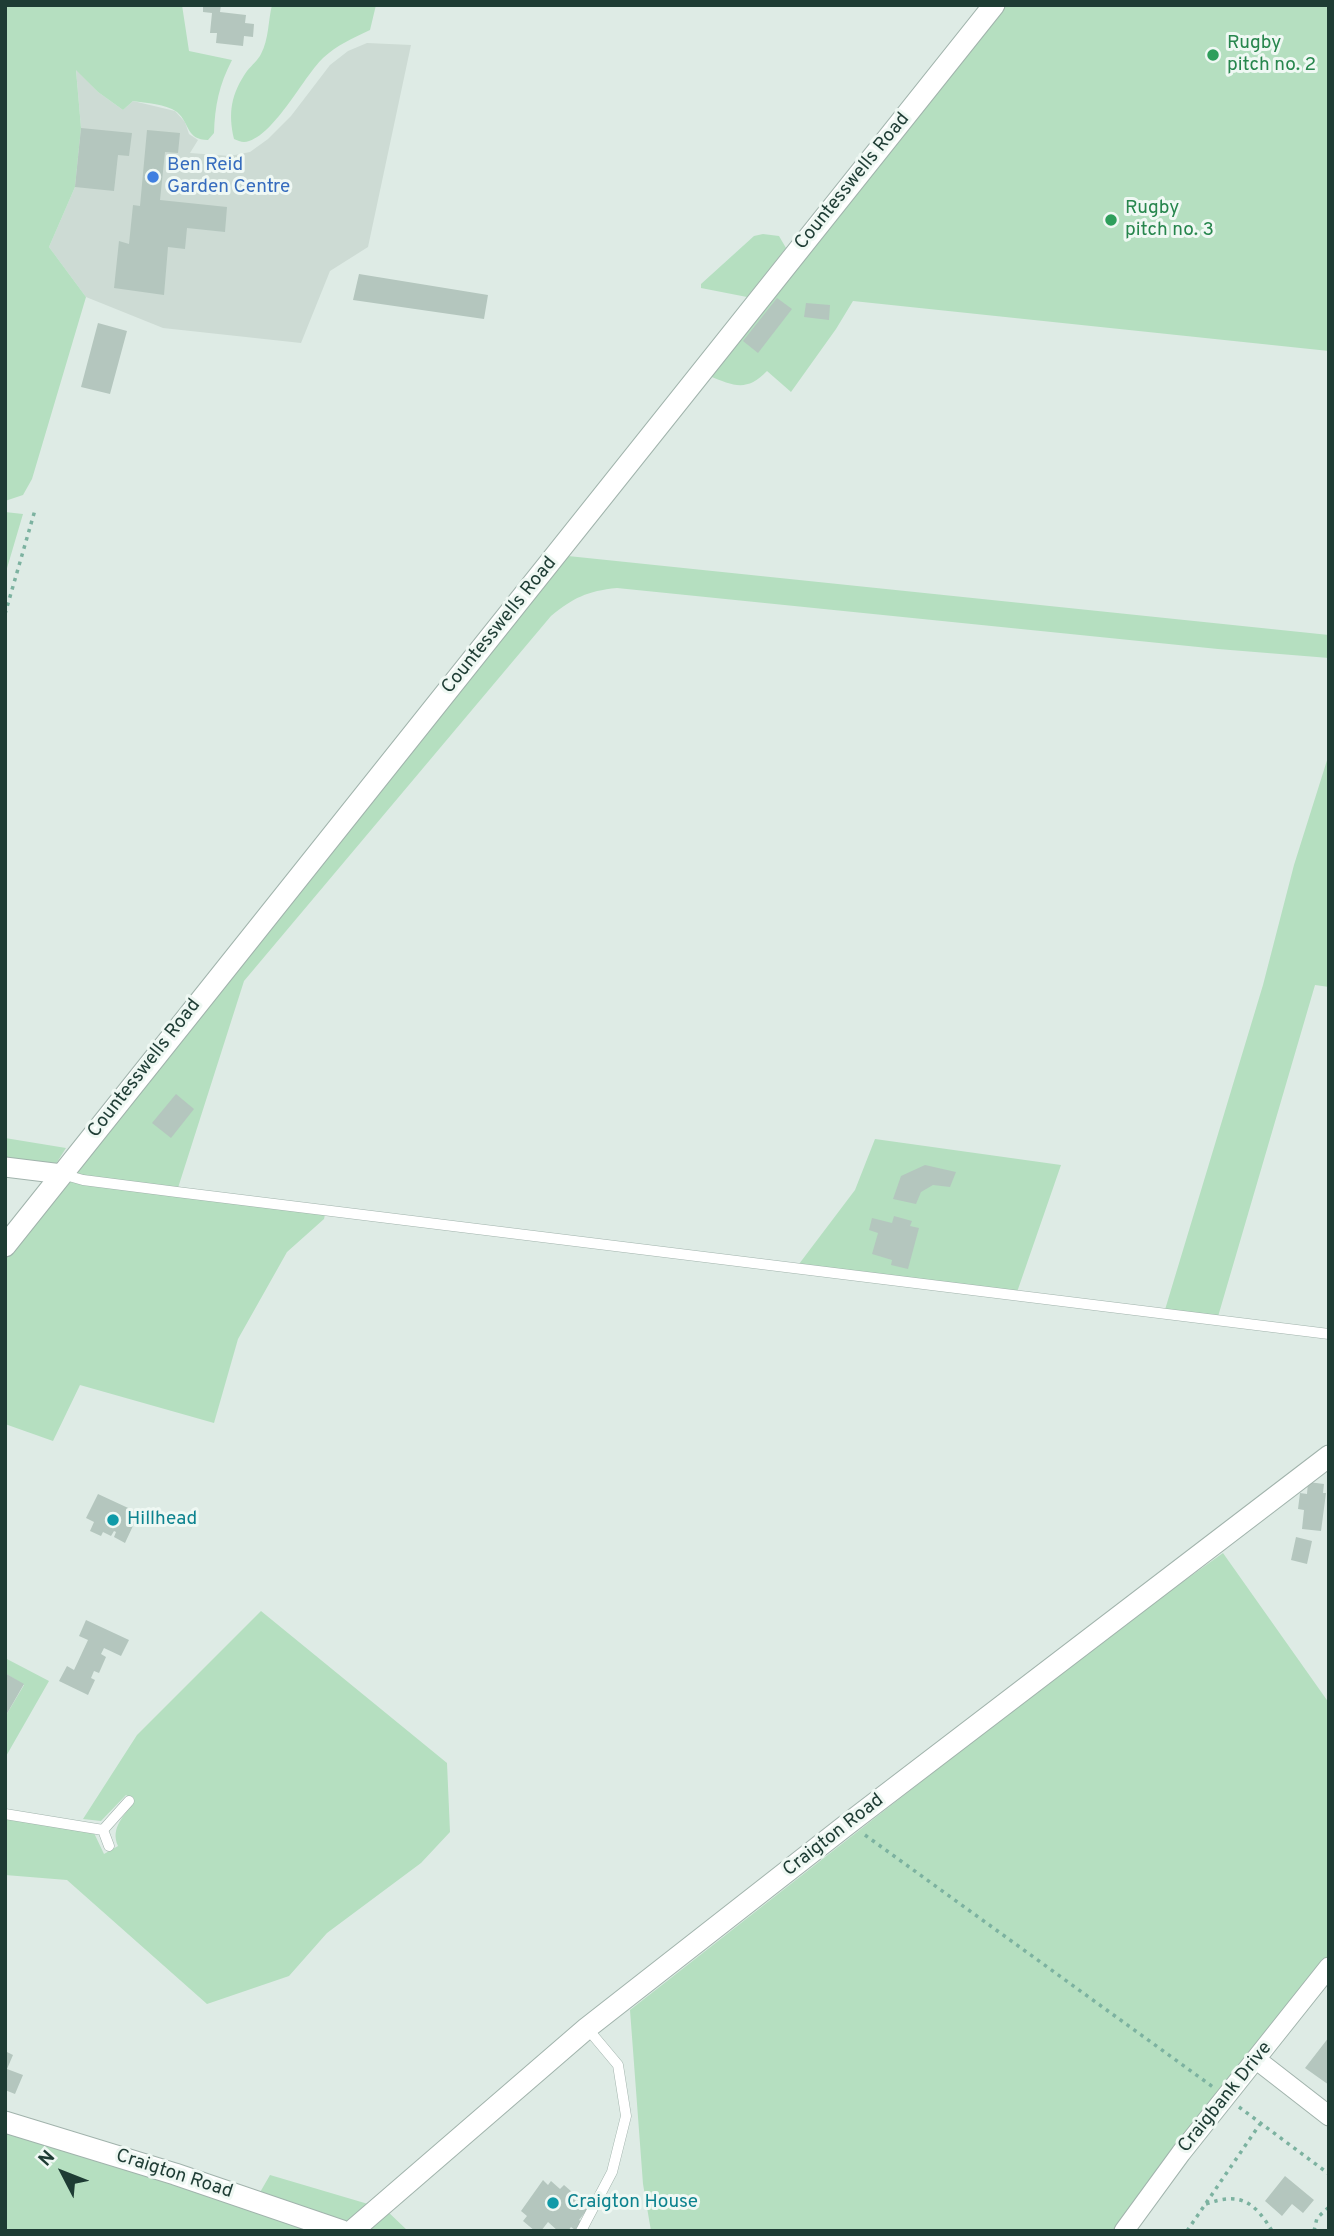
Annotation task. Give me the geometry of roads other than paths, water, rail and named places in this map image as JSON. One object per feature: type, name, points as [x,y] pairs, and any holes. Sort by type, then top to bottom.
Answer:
[{"type":"street","name":"Countesswells Road","points":[[5,1246],[994,5]]},
{"type":"street","points":[[5,1167],[62,1174]]},
{"type":"street","name":"Craigton Road","points":[[352,2231],[587,2028],[849,1823],[1329,1456]]},
{"type":"street","name":"Craigbank Drive","points":[[1124,2231],[1181,2153],[1329,1967]]},
{"type":"street","points":[[1257,2060],[1329,2116]]},
{"type":"street","name":"Craigton Road","points":[[5,2122],[175,2174],[342,2231]]},
{"type":"lane","points":[[62,1174],[83,1180],[1329,1334]]},
{"type":"lane","points":[[103,1830],[128,1801]]},
{"type":"lane","points":[[5,1814],[103,1830]]},
{"type":"lane","points":[[103,1830],[109,1846]]},
{"type":"lane","points":[[582,2231],[612,2172],[626,2116],[618,2065],[587,2028]]},
{"type":"place","name":"Rugby pitch no. 2","points":[[1213,55]]},
{"type":"place","name":"Ben Reid Garden Centre","points":[[153,177]]},
{"type":"place","name":"Rugby pitch no. 3","points":[[1111,220]]},
{"type":"place","name":"Hillhead","points":[[113,1520]]},
{"type":"place","name":"Craigton House","points":[[553,2203]]}]
